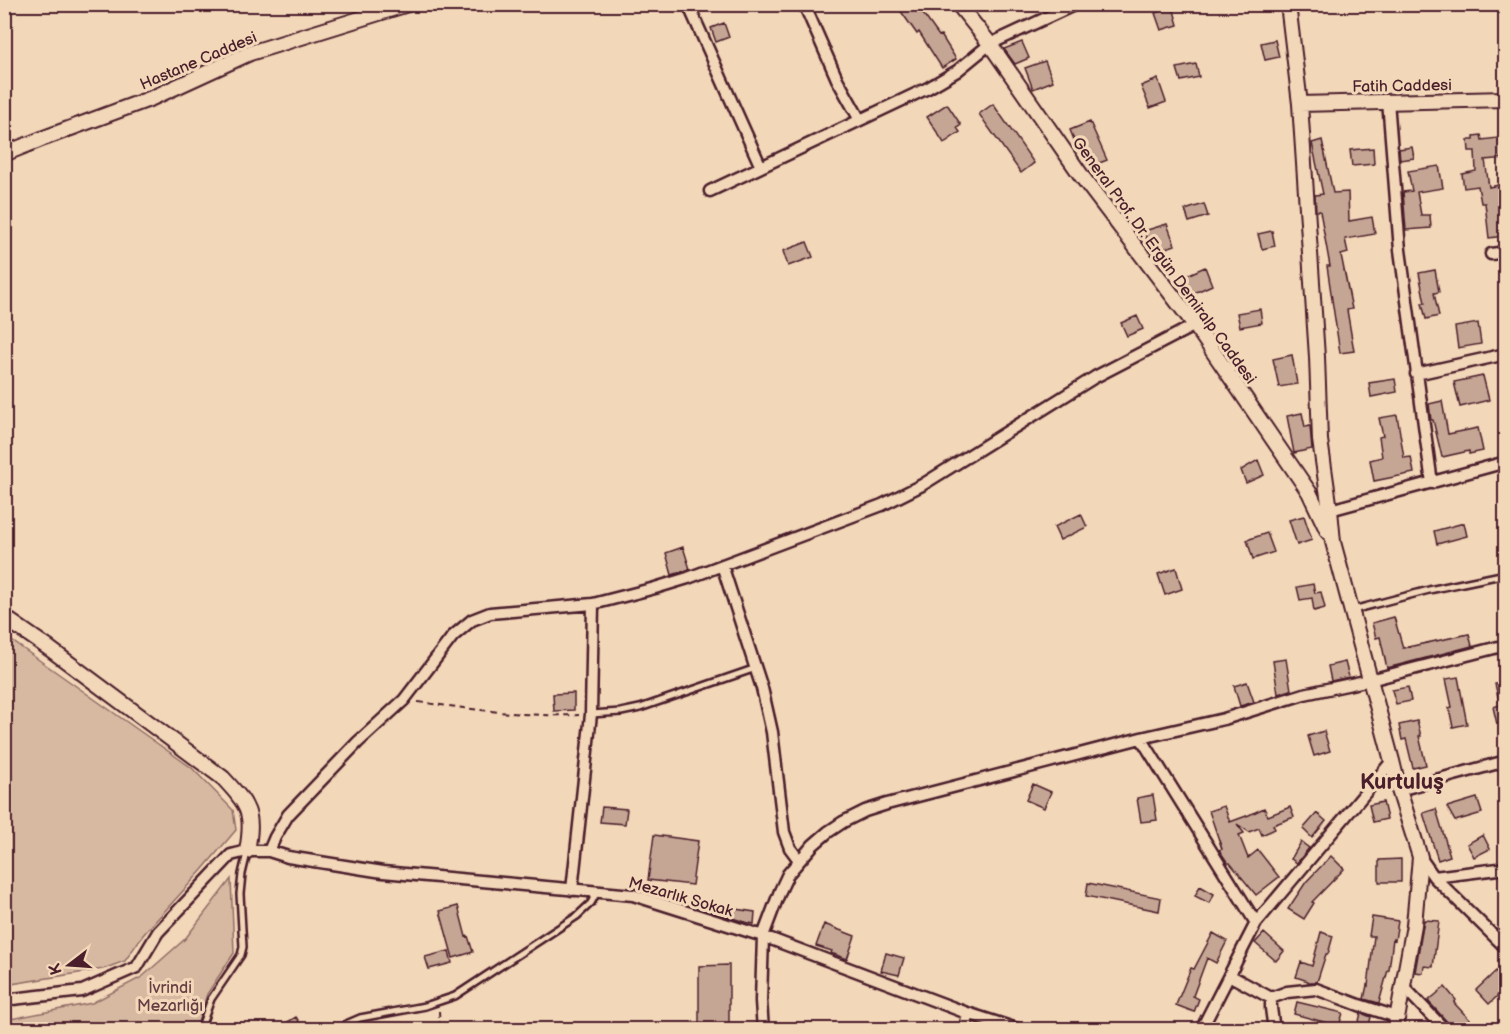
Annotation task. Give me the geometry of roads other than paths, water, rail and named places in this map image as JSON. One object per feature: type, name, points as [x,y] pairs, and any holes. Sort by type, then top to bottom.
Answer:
[{"type":"street","name":"Hastane Caddesi","points":[[4,154],[152,98],[250,53],[408,4]]},
{"type":"street","points":[[688,4],[760,167]]},
{"type":"street","points":[[804,4],[837,79],[860,120]]},
{"type":"street","name":"General Prof. Dr. Ergün Demiralp Caddesi","points":[[958,4],[990,44],[1083,178],[1195,325],[1309,492],[1333,542]]},
{"type":"street","points":[[710,191],[943,80],[990,44],[1076,4]]},
{"type":"street","points":[[1288,4],[1300,104],[1317,357],[1320,440],[1333,542],[1399,790],[1420,857],[1434,877],[1506,948]]},
{"type":"street","name":"Fatih Caddesi","points":[[1300,104],[1506,99]]},
{"type":"street","points":[[1389,101],[1400,250],[1432,483]]},
{"type":"street","points":[[1491,255],[1506,252]]},
{"type":"street","points":[[269,851],[274,837],[288,815],[358,742],[404,700],[453,636],[472,620],[490,613],[593,604],[655,588],[688,578],[882,505],[922,485],[1075,389],[1195,325]]},
{"type":"street","points":[[1416,374],[1506,354]]},
{"type":"street","points":[[1330,510],[1506,462]]},
{"type":"street","points":[[722,565],[765,698],[772,732],[784,832],[790,848],[799,861]]},
{"type":"street","points":[[573,890],[591,714],[593,604]]},
{"type":"street","points":[[4,617],[223,778],[246,805],[251,831],[247,851],[231,855],[159,932],[137,967],[82,991],[4,1000]]},
{"type":"street","points":[[763,1029],[761,1001],[763,936],[780,891],[788,874],[813,845],[843,822],[865,811],[887,804],[1141,738],[1224,719],[1304,694],[1370,680],[1506,645]]},
{"type":"street","points":[[1141,738],[1256,923]]},
{"type":"street","points":[[1201,1029],[1256,923],[1392,761]]},
{"type":"street","points":[[1399,790],[1506,761]]},
{"type":"street","name":"Mezarlık Sokak","points":[[247,851],[269,851],[383,872],[633,895],[763,936],[967,1013],[1020,1029]]},
{"type":"street","points":[[1229,975],[1271,998],[1287,992],[1316,989],[1359,1005],[1396,1023],[1414,925],[1420,857]]},
{"type":"street","points":[[1434,877],[1506,868]]},
{"type":"street","points":[[1403,986],[1446,1029]]},
{"type":"street","points":[[1271,998],[1274,1029]]},
{"type":"street","points":[[966,1029],[967,1013]]},
{"type":"lane","points":[[1351,611],[1429,590],[1506,574]]},
{"type":"lane","points":[[591,714],[640,708],[756,668]]},
{"type":"lane","points":[[200,1029],[211,999],[241,955],[243,947],[240,894],[247,851]]},
{"type":"lane","points":[[339,1029],[360,1018],[438,1003],[455,996],[577,916],[591,903],[597,892]]},
{"type":"district","name":"Kurtuluş","points":[[1402,781]]},
{"type":"park label","name":"İvrindi Mezarlığı","points":[[170,996]]}]
